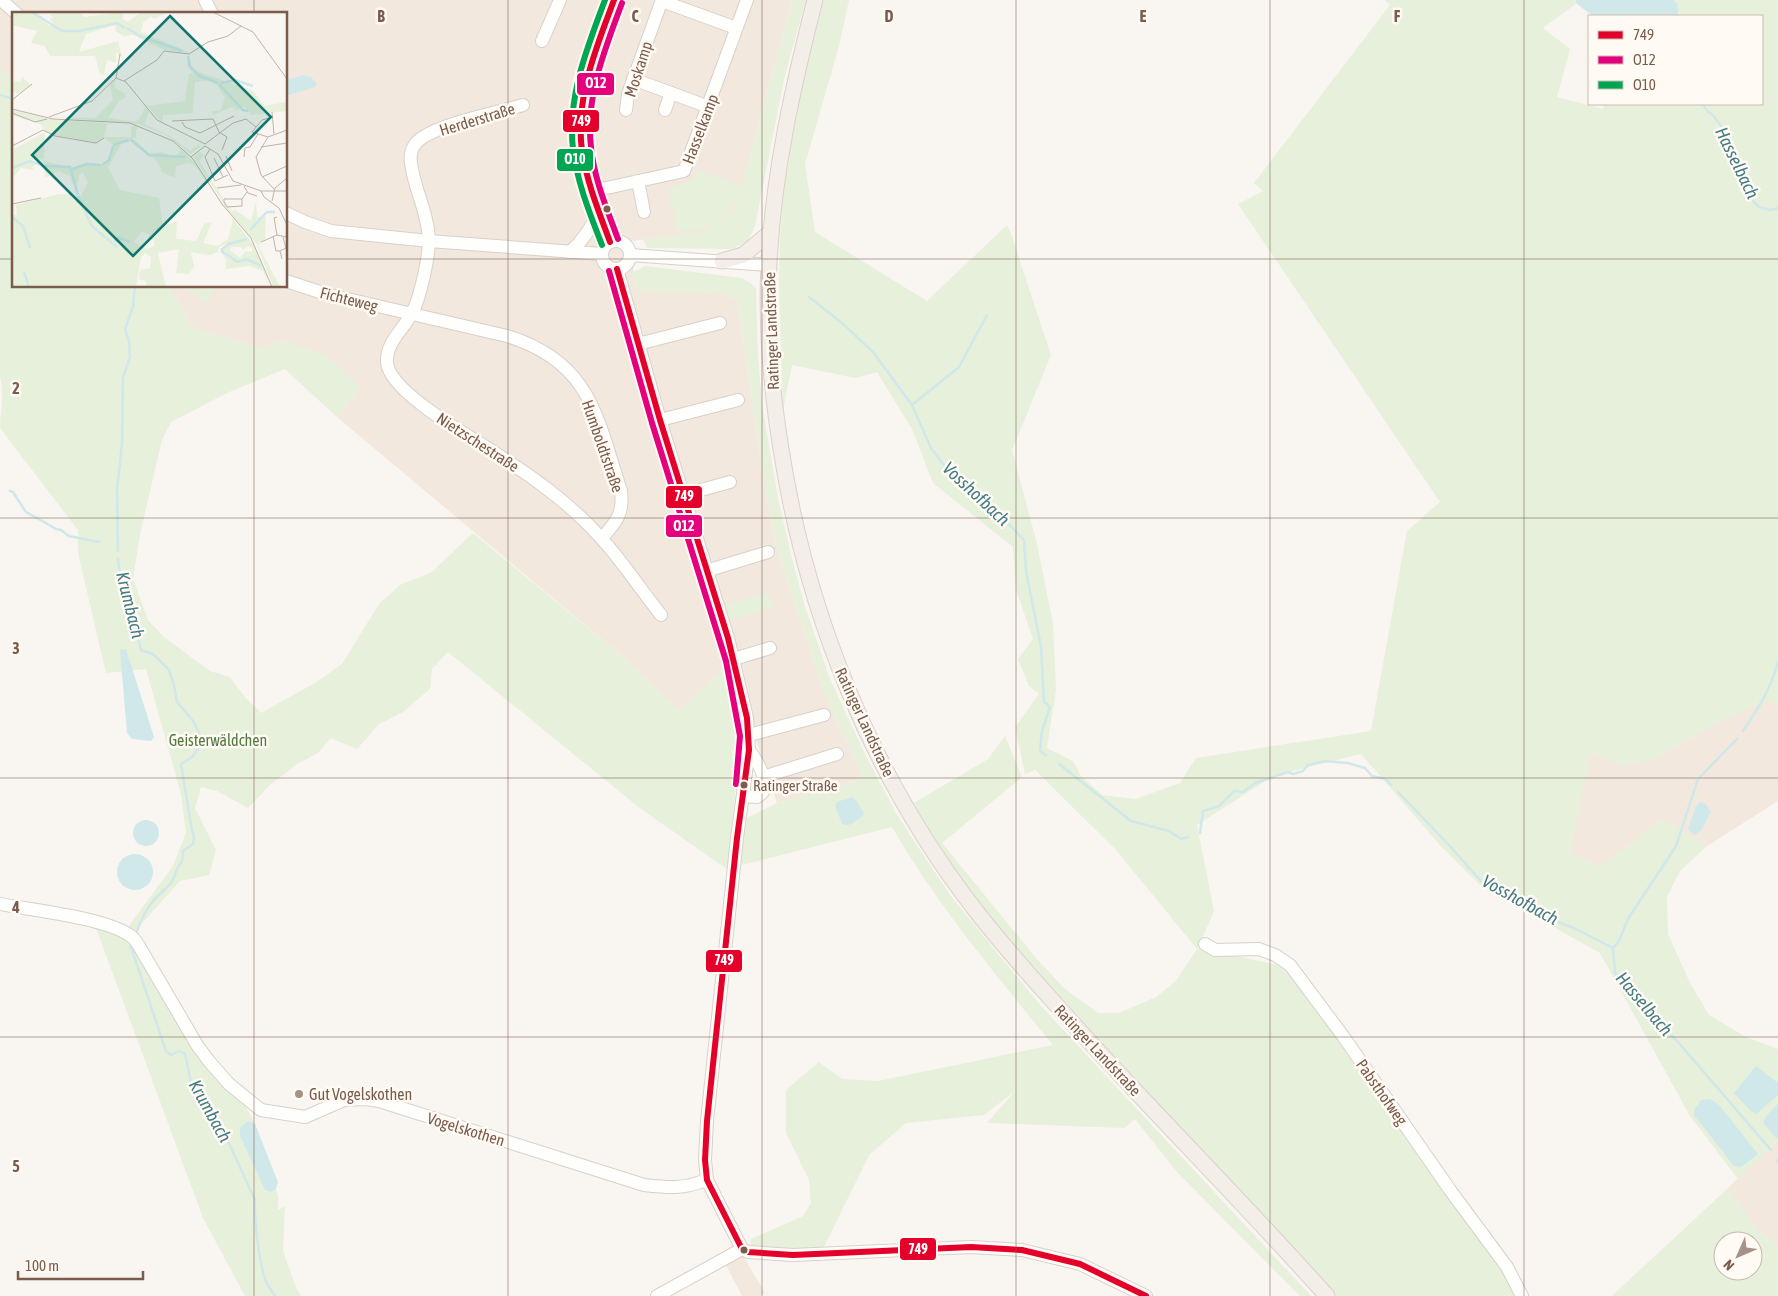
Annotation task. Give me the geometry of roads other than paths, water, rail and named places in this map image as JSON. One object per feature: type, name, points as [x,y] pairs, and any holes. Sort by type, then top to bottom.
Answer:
[{"type":"main road","name":"Ratinger Landstraße","points":[[815,0],[798,69],[777,174],[769,265],[769,340],[773,400],[794,522],[808,577],[832,649],[864,726],[890,776],[917,825],[974,909],[1015,959],[1327,1296]]},
{"type":"main road","points":[[722,261],[744,255],[771,232]]},
{"type":"street","points":[[1,0],[15,12]]},
{"type":"street","points":[[204,0],[211,12]]},
{"type":"street","points":[[542,40],[560,0]]},
{"type":"street","points":[[610,242],[582,152],[580,121],[594,55],[614,0]]},
{"type":"street","points":[[662,0],[736,28]]},
{"type":"street","name":"Moskamp","points":[[626,110],[628,94],[662,0]]},
{"type":"street","name":"Hasselkamp","points":[[593,191],[684,171],[747,0]]},
{"type":"street","points":[[634,79],[709,106]]},
{"type":"street","points":[[664,110],[671,93]]},
{"type":"street","name":"Herderstraße","points":[[429,241],[426,216],[411,164],[411,153],[417,142],[443,126],[523,105]]},
{"type":"street","points":[[638,181],[644,212]]},
{"type":"street","points":[[570,252],[587,235],[599,211]]},
{"type":"street","points":[[288,214],[331,231],[429,241],[602,254]]},
{"type":"street","name":"Nietzschestraße","points":[[429,241],[420,296],[412,314],[388,350],[387,363],[390,372],[400,384],[436,415],[532,477],[554,494],[602,538],[662,615]]},
{"type":"street","points":[[616,241],[624,244],[629,250],[630,255],[627,263],[617,269],[608,266],[602,258],[605,247],[610,242],[616,241]]},
{"type":"street","points":[[630,255],[769,265]]},
{"type":"street","points":[[617,269],[660,420],[734,659],[749,735],[749,750],[730,902],[707,1121],[705,1160],[707,1180],[742,1249],[748,1252],[793,1255],[971,1246],[1022,1250],[1080,1264],[1146,1296]]},
{"type":"street","name":"Fichteweg","points":[[288,282],[326,294],[412,314]]},
{"type":"street","name":"Humboldtstraße","points":[[412,314],[524,342],[554,358],[574,377],[588,397],[596,414],[621,492],[620,514],[602,538]]},
{"type":"street","points":[[638,344],[720,323]]},
{"type":"street","points":[[660,420],[738,400]]},
{"type":"street","points":[[683,495],[730,482]]},
{"type":"street","points":[[706,571],[768,552]]},
{"type":"street","points":[[734,659],[770,648]]},
{"type":"street","points":[[749,735],[824,715]]},
{"type":"street","points":[[743,796],[757,797],[763,793],[765,788],[763,778],[749,750]]},
{"type":"street","points":[[763,778],[837,754]]},
{"type":"street","name":"Vogelskothen","points":[[0,904],[102,924],[122,931],[132,937],[208,1060],[229,1084],[261,1110],[305,1116],[344,1100],[365,1099],[379,1101],[644,1185],[675,1188],[691,1186],[707,1180]]},
{"type":"street","name":"Pabsthofweg","points":[[1205,944],[1215,950],[1259,950],[1274,955],[1290,965],[1343,1036],[1507,1267],[1522,1296]]},
{"type":"street","points":[[657,1296],[742,1249]]},
{"type":"water","points":[[1575,0],[1674,0],[1677,4],[1679,15],[1592,15],[1577,4]]},
{"type":"water","points":[[303,75],[311,77],[317,84],[315,87],[288,95],[288,79]]},
{"type":"water","points":[[126,649],[154,737],[151,741],[132,739],[127,733],[120,650]]},
{"type":"water","points":[[852,797],[857,801],[864,814],[854,823],[845,825],[842,824],[835,805],[837,802]]},
{"type":"water","points":[[1700,802],[1704,803],[1711,811],[1702,830],[1694,835],[1688,829],[1696,806]]},
{"type":"water","points":[[146,820],[156,823],[159,833],[156,843],[146,846],[136,843],[133,833],[136,823]]},
{"type":"water","points":[[135,854],[148,859],[153,872],[148,885],[135,890],[122,885],[117,872],[122,859]]},
{"type":"water","points":[[1756,1066],[1778,1083],[1778,1095],[1756,1114],[1734,1093]]},
{"type":"water","points":[[1710,1099],[1719,1105],[1758,1154],[1741,1167],[1734,1166],[1694,1115],[1695,1109],[1701,1100]]},
{"type":"water","points":[[1778,1104],[1778,1138],[1776,1138],[1763,1123],[1766,1116]]},
{"type":"water","points":[[248,1121],[255,1124],[278,1182],[276,1189],[271,1192],[265,1190],[240,1136],[240,1128]]},
{"type":"waterway","name":"Krumbach","points":[[0,95],[12,98]]},
{"type":"waterway","name":"Hasselbach","points":[[1704,105],[1725,132],[1736,159],[1745,174],[1753,201],[1759,207],[1771,210],[1778,208]]},
{"type":"waterway","name":"Krumbach","points":[[118,551],[117,491],[122,443],[123,377],[130,357],[129,341],[125,329],[133,307],[135,288]]},
{"type":"waterway","name":"Vosshofbach","points":[[809,297],[842,323],[873,352],[912,405],[931,448],[950,473],[981,493],[1024,540],[1026,571],[1041,647],[1044,702],[1050,707],[1042,731],[1040,751],[1046,755]]},
{"type":"waterway","points":[[912,405],[959,367],[987,315]]},
{"type":"waterway","points":[[10,491],[13,492],[26,512],[69,536],[99,542]]},
{"type":"waterway","name":"Krumbach","points":[[118,559],[122,589],[134,621],[141,650],[153,654],[169,670],[177,702],[194,722],[199,733],[198,749],[192,757],[181,764],[194,837],[193,844],[183,851],[182,862],[173,880],[149,907],[137,931]]},
{"type":"waterway","name":"Hasselbach","points":[[1743,731],[1764,698],[1778,662]]},
{"type":"waterway","points":[[198,746],[233,738],[244,740],[251,745]]},
{"type":"waterway","name":"Hasselbach","points":[[1737,739],[1698,779],[1676,846],[1628,919],[1619,941],[1613,948],[1615,973],[1634,995],[1643,998],[1663,1030],[1678,1042],[1771,1150]]},
{"type":"waterway","name":"Vosshofbach","points":[[1200,833],[1203,811],[1219,806],[1234,791],[1243,792],[1255,783],[1288,772],[1293,774],[1303,771],[1308,765],[1324,761],[1348,763],[1365,768],[1372,776],[1386,779],[1391,785]]},
{"type":"waterway","name":"Vosshofbach","points":[[1059,764],[1131,821],[1169,831],[1181,839],[1188,837]]},
{"type":"waterway","name":"Vosshofbach","points":[[1398,792],[1480,880],[1494,891],[1613,948]]},
{"type":"waterway","name":"Krumbach","points":[[130,944],[166,1051],[171,1055],[179,1051],[185,1054],[191,1082],[198,1089],[213,1118],[219,1122],[221,1135],[228,1141],[255,1200],[256,1229],[263,1271],[266,1281],[275,1296]]},
{"type":"place","name":"Ratinger Straße","points":[[744,785]]},
{"type":"place","name":"Gut Vogelskothen","points":[[299,1094]]},
{"type":"park label","name":"Geisterwäldchen","points":[[218,740]]}]
